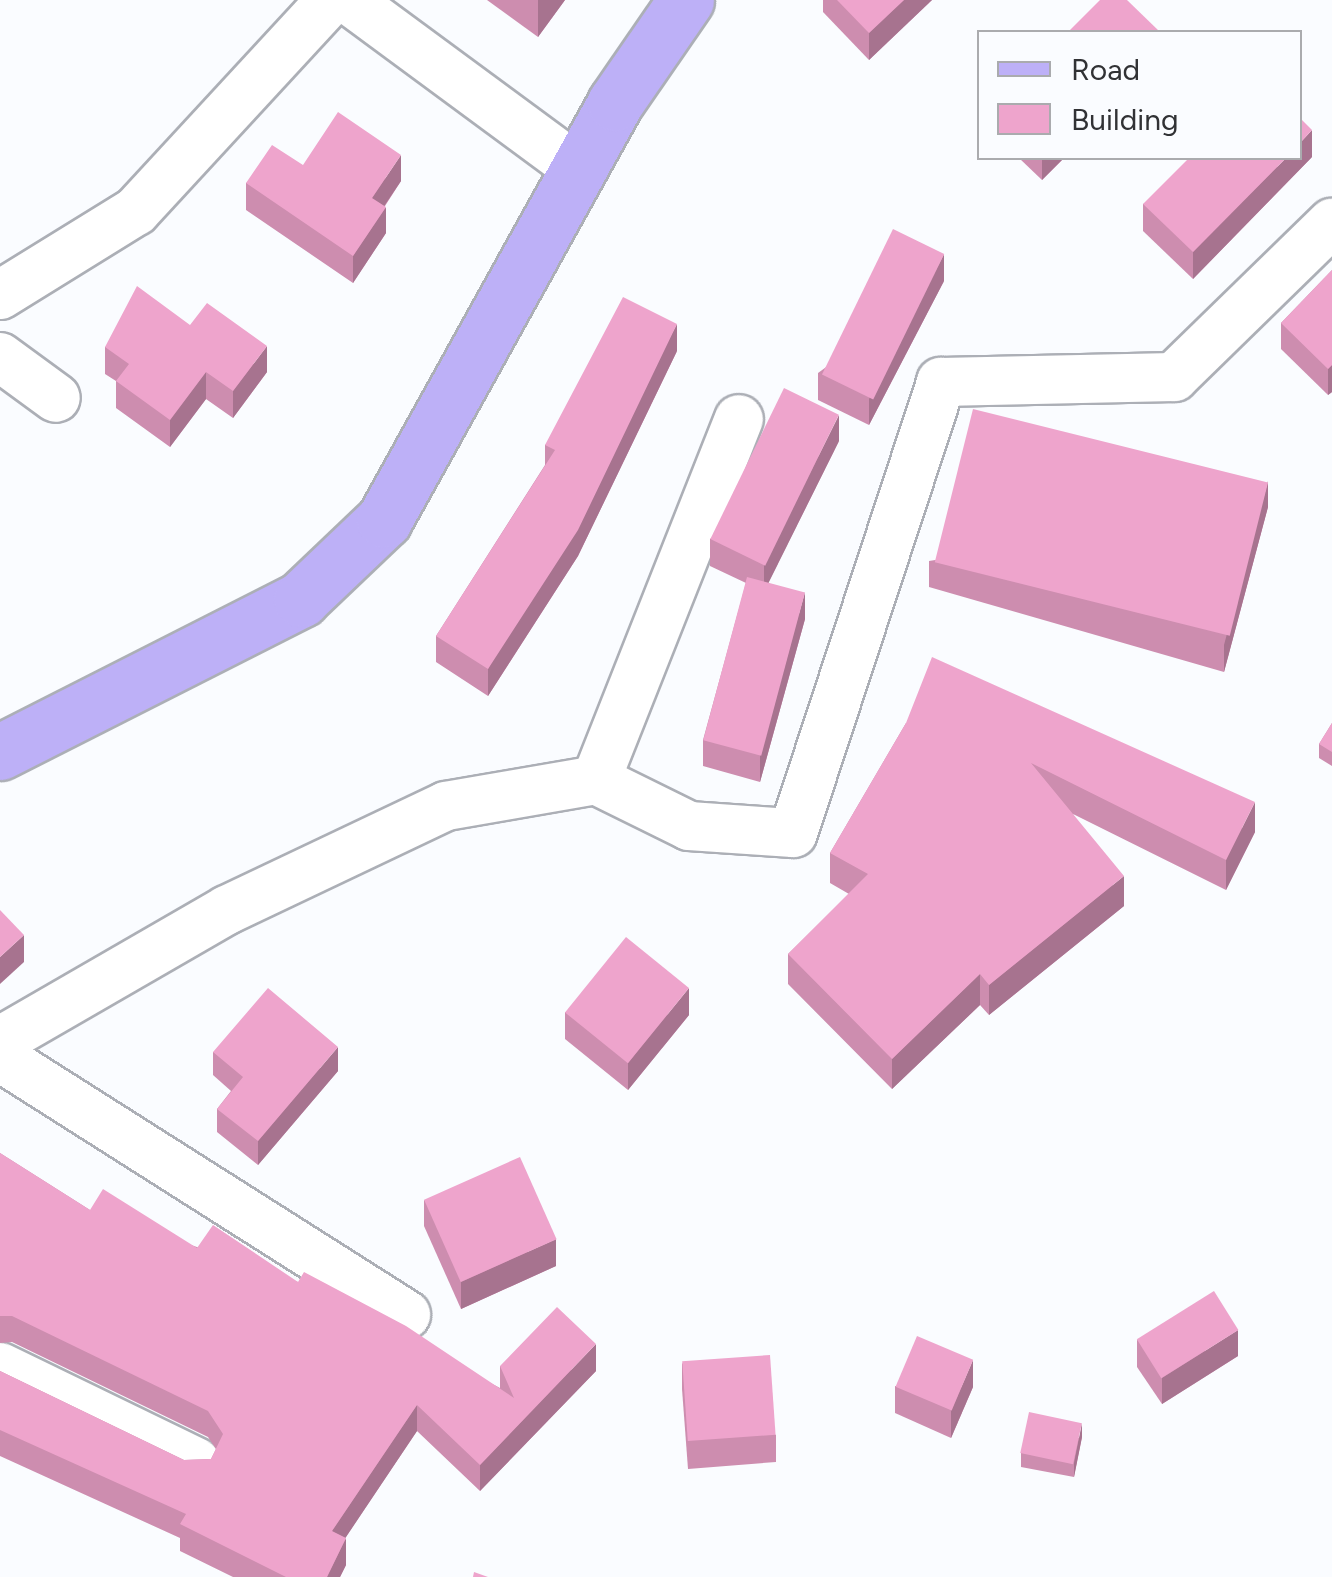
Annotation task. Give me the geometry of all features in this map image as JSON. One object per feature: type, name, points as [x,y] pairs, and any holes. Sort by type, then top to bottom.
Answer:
[{"type":"main road","points":[[0,752],[301,599],[384,520],[578,169],[686,0]]},
{"type":"street","points":[[0,295],[136,211],[331,0]]},
{"type":"street","points":[[350,0],[578,169]]},
{"type":"street","points":[[0,1041],[227,910],[446,806],[596,780],[689,826],[792,833],[940,382],[1174,377],[1332,223]]},
{"type":"street","points":[[0,357],[56,398]]},
{"type":"street","points":[[596,780],[739,419]]},
{"type":"street","points":[[0,1058],[406,1316]]},
{"type":"street","points":[[0,1367],[196,1462]]},
{"type":"building","points":[[837,0],[904,0],[869,33]]},
{"type":"building","points":[[1100,0],[1127,0],[1158,30],[1070,30]]},
{"type":"building","points":[[338,112],[401,155],[372,198],[386,207],[353,256],[246,183],[272,145],[303,165]]},
{"type":"building","points":[[1302,120],[1312,130],[1302,141]]},
{"type":"building","points":[[1187,160],[1284,160],[1193,252],[1143,204]]},
{"type":"building","points":[[893,229],[944,254],[873,400],[822,375]]},
{"type":"building","points":[[1332,270],[1332,365],[1328,369],[1281,323]]},
{"type":"building","points":[[137,286],[190,325],[207,303],[267,346],[233,391],[206,372],[170,420],[116,381],[129,364],[105,347]]},
{"type":"building","points":[[623,297],[677,324],[578,530],[488,669],[436,636],[555,450],[545,445]]},
{"type":"building","points":[[784,388],[839,415],[765,566],[710,539]]},
{"type":"building","points":[[973,409],[1268,483],[1230,636],[935,562]]},
{"type":"building","points":[[747,577],[805,593],[761,756],[703,740]]},
{"type":"building","points":[[932,657],[1255,802],[1226,860],[1031,763],[1124,876],[989,985],[980,974],[892,1059],[788,954],[868,874],[830,853],[906,723]]},
{"type":"building","points":[[1332,723],[1332,752],[1319,744]]},
{"type":"building","points":[[0,910],[24,935],[0,957]]},
{"type":"building","points":[[626,937],[689,988],[628,1063],[565,1012]]},
{"type":"building","points":[[268,988],[338,1047],[258,1141],[217,1109],[243,1077],[213,1052]]},
{"type":"building","points":[[0,1153],[90,1210],[103,1189],[197,1248],[213,1225],[298,1282],[304,1272],[406,1326],[514,1398],[500,1366],[557,1307],[596,1344],[480,1465],[417,1405],[332,1531],[346,1538],[327,1577],[286,1577],[180,1524],[186,1514],[0,1430],[0,1371],[184,1460],[211,1459],[223,1434],[208,1411],[12,1316],[0,1316]]},
{"type":"building","points":[[520,1157],[557,1239],[461,1282],[424,1200]]},
{"type":"building","points":[[1214,1291],[1238,1330],[1161,1378],[1137,1339]]},
{"type":"building","points":[[917,1336],[973,1360],[952,1410],[896,1387]]},
{"type":"building","points":[[770,1355],[776,1435],[688,1441],[682,1361]]},
{"type":"building","points":[[1029,1412],[1082,1423],[1073,1464],[1020,1453]]}]
